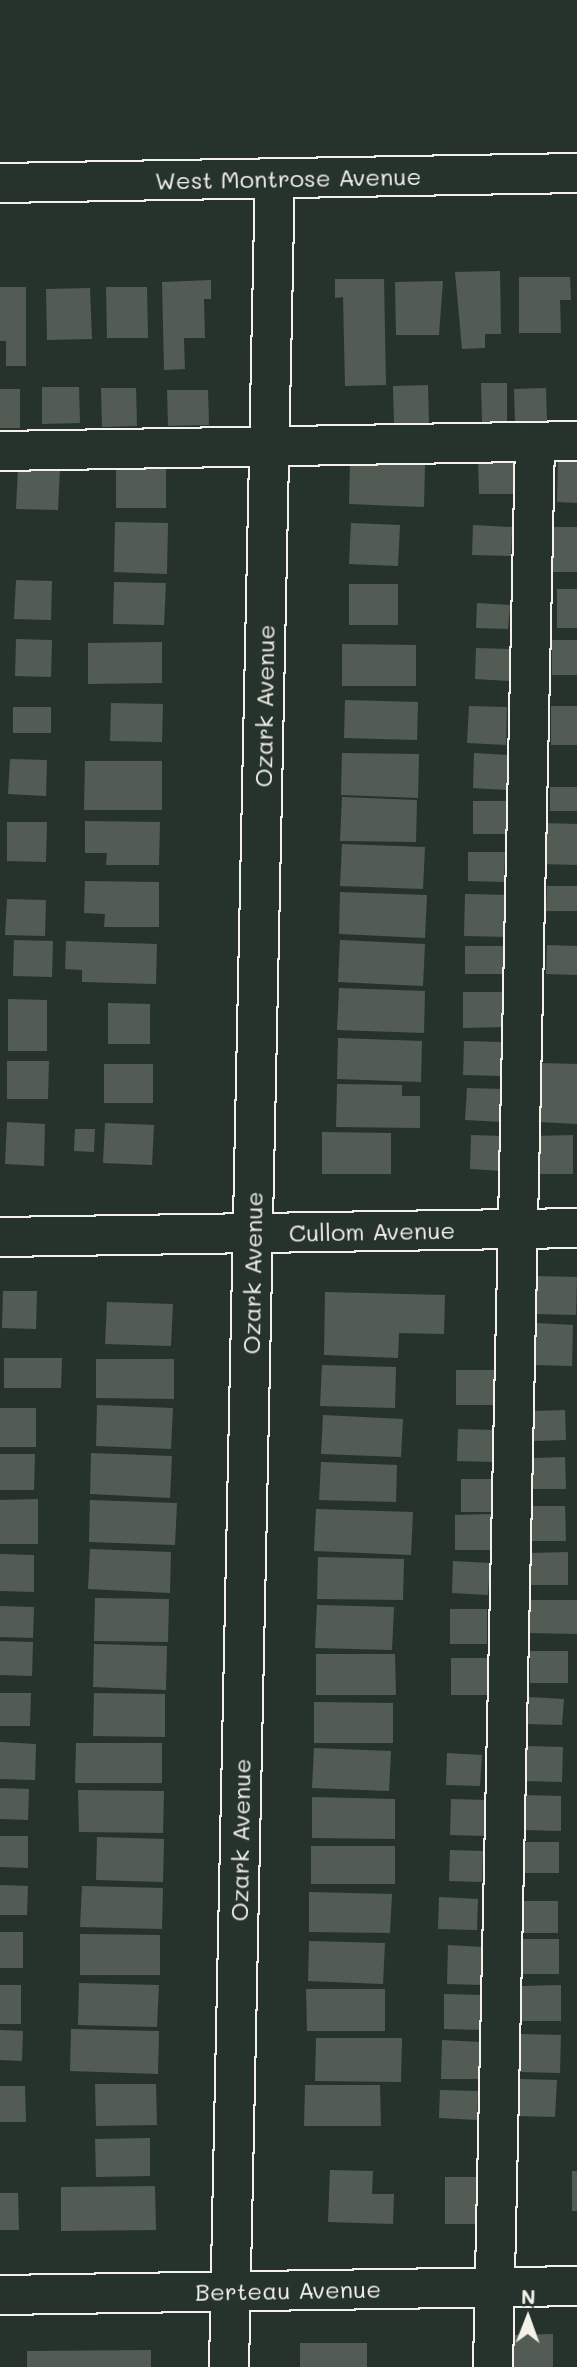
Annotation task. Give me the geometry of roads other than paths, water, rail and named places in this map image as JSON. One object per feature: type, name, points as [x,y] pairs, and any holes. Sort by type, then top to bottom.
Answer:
[{"type":"street","name":"West Montrose Avenue","points":[[0,183],[577,173]]},
{"type":"street","name":"Ozark Avenue","points":[[229,2367],[275,179]]},
{"type":"street","points":[[0,451],[577,441]]},
{"type":"street","points":[[493,2367],[535,442]]},
{"type":"street","name":"Cullom Avenue","points":[[0,1237],[577,1228]]},
{"type":"street","name":"Berteau Avenue","points":[[0,2295],[577,2286]]}]
